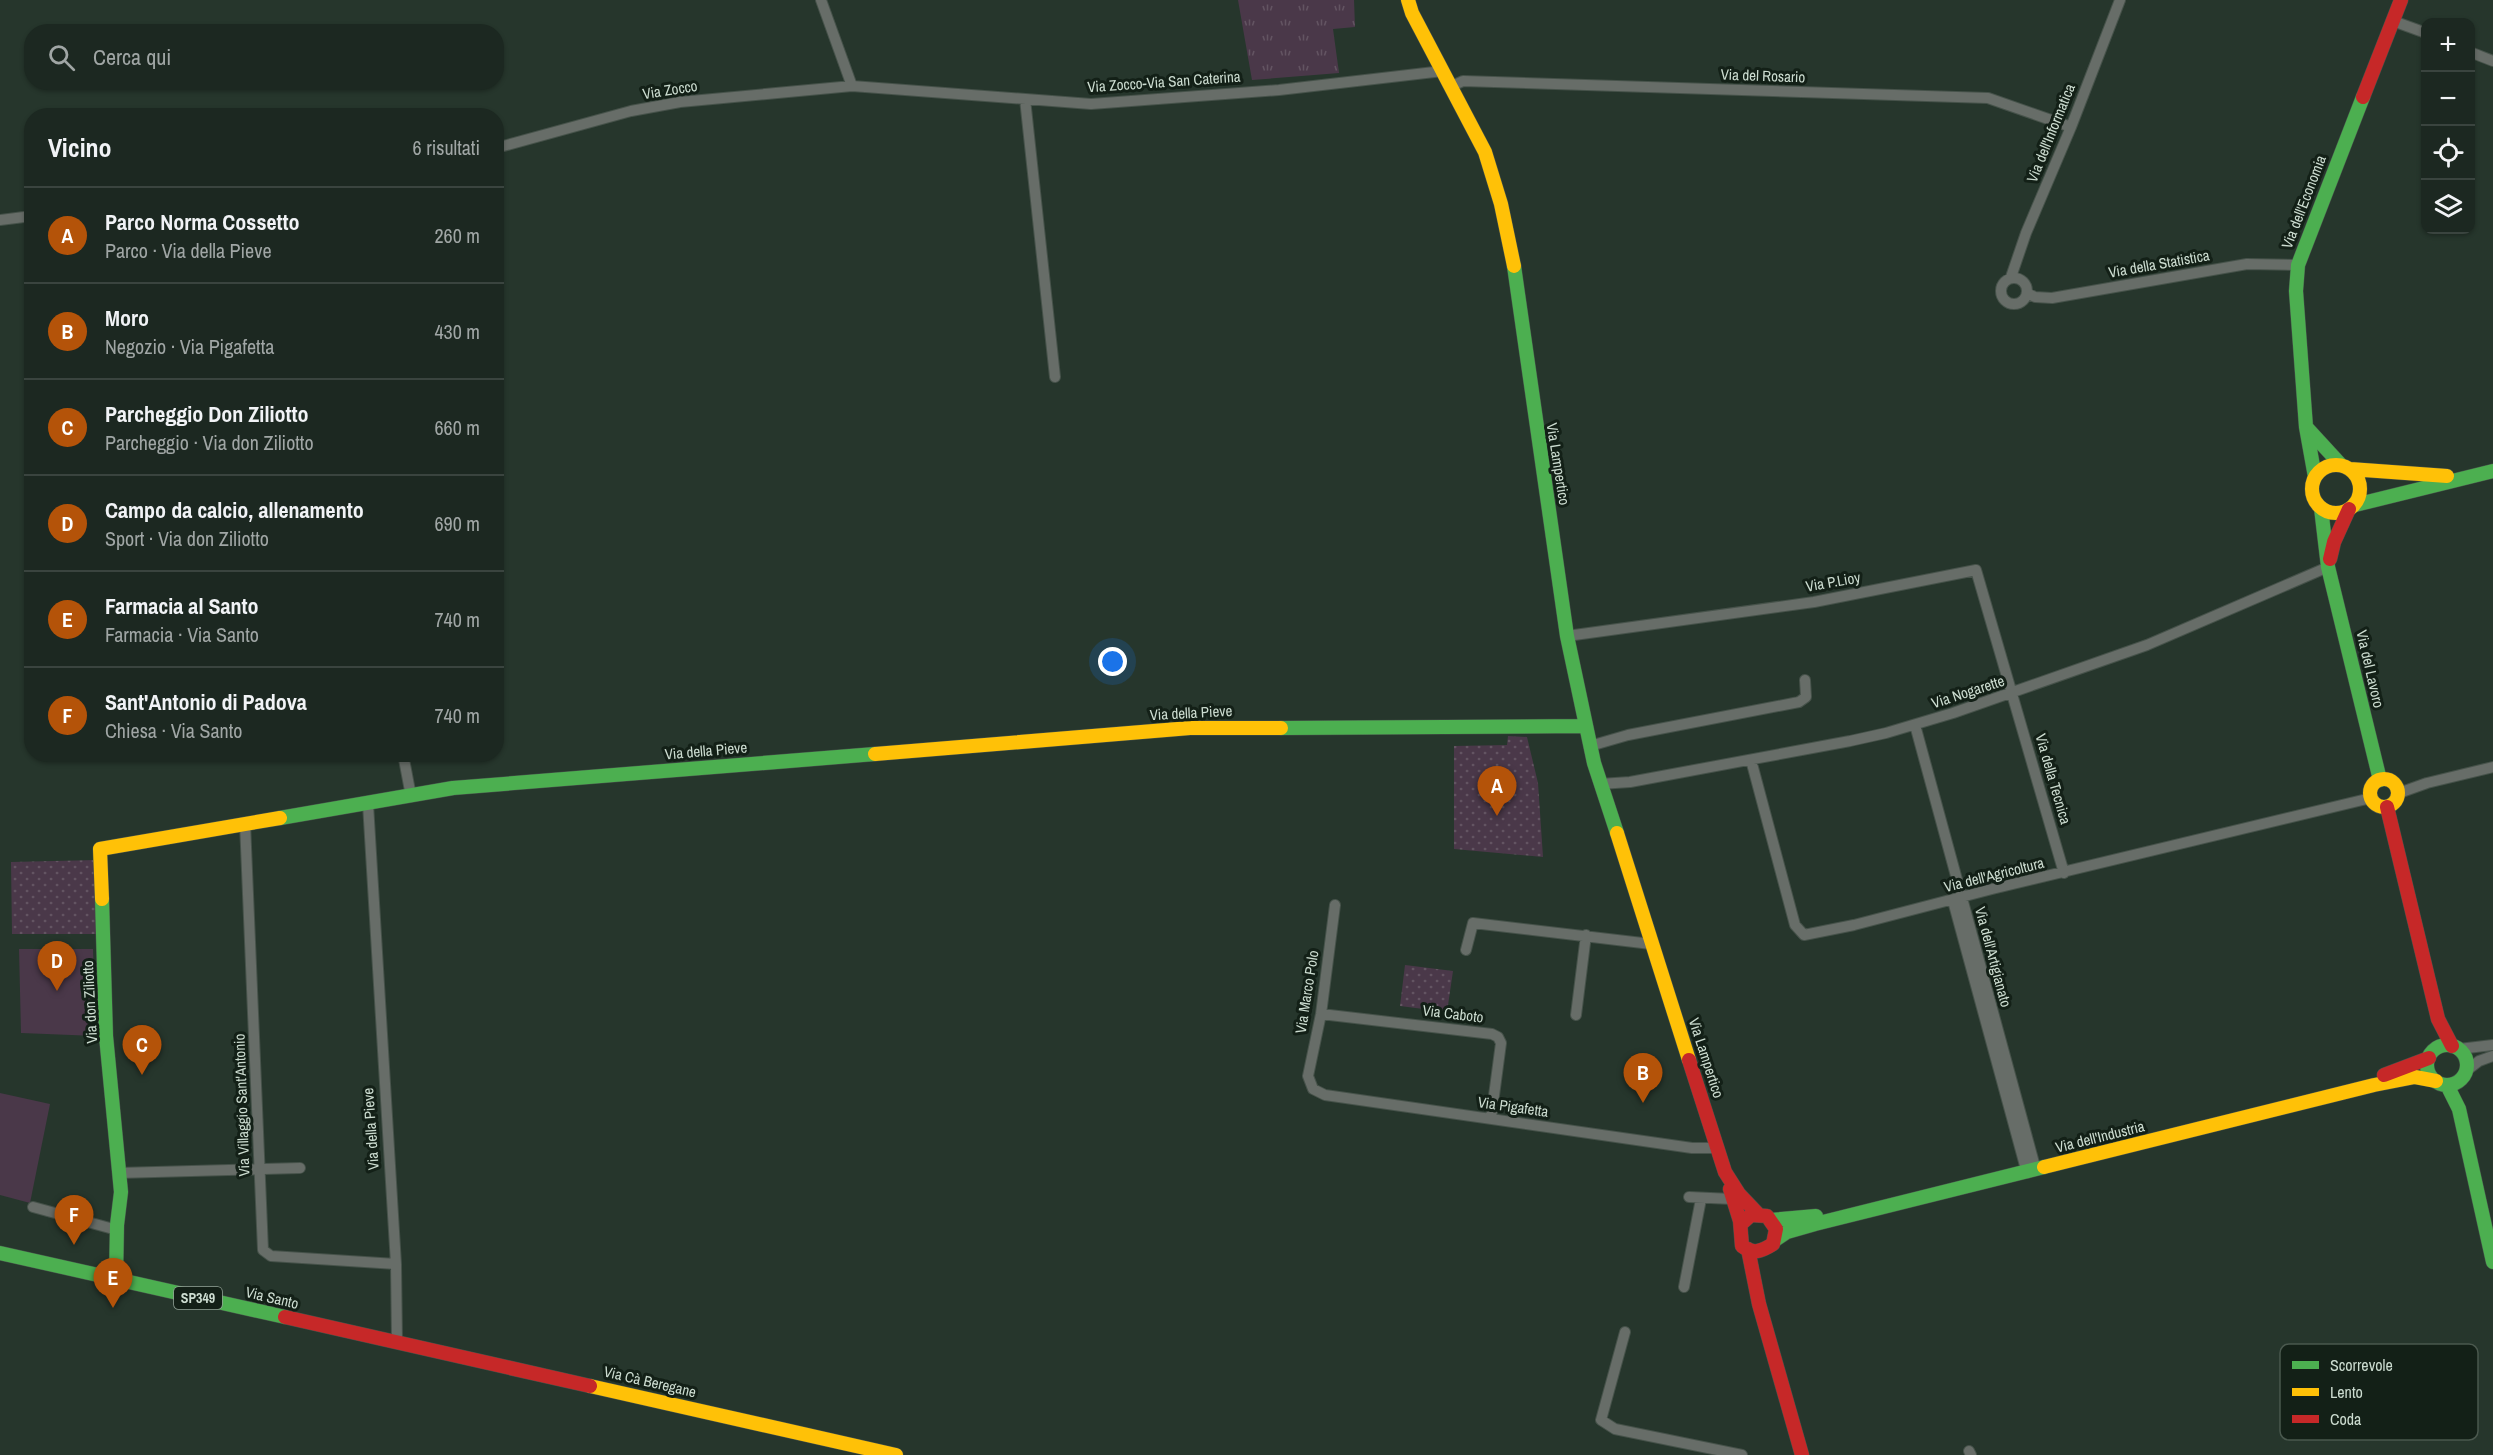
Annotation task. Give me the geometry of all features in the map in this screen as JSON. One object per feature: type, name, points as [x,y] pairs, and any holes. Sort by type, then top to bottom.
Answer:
[{"type":"street","points":[[821,0],[852,86]]},
{"type":"street","name":"Via Lampertico","points":[[1408,0],[1412,13],[1485,152],[1502,204],[1513,262],[1567,636],[1590,746],[1600,784],[1730,1183],[1732,1199],[1741,1224],[1738,1236],[1748,1249],[1756,1290],[1802,1455]]},
{"type":"street","name":"Via dell'Informatica","points":[[2011,277],[2026,233],[2071,127],[2120,0]]},
{"type":"street","name":"Via dell'Economia","points":[[2315,477],[2306,427],[2296,291],[2298,265],[2402,0]]},
{"type":"street","points":[[2393,21],[2421,31]]},
{"type":"street","points":[[2475,54],[2493,61]]},
{"type":"street","name":"Via Zocco-Via San Caterina","points":[[852,86],[1103,103],[1279,90],[1443,71]]},
{"type":"street","name":"Via del Rosario","points":[[1450,87],[1463,81],[1988,99],[2071,127]]},
{"type":"street","name":"Via Zocco","points":[[504,146],[631,111],[680,102],[852,86]]},
{"type":"street","points":[[1025,99],[1055,377]]},
{"type":"street","points":[[0,220],[24,217]]},
{"type":"street","name":"Via della Statistica","points":[[2011,277],[2004,281],[2000,289],[2004,301],[2016,304],[2024,300],[2027,293],[2035,297],[2052,298],[2247,264],[2298,265]]},
{"type":"street","points":[[2011,277],[2023,281],[2027,293]]},
{"type":"street","points":[[2306,427],[2359,482],[2359,498],[2352,507]]},
{"type":"street","points":[[2464,477],[2326,467],[2315,477],[2312,489],[2313,497],[2321,508],[2335,513],[2493,471]]},
{"type":"street","name":"Via del Lavoro","points":[[2328,567],[2334,542],[2352,507]]},
{"type":"street","name":"Via del Lavoro","points":[[2321,508],[2328,567],[2379,780]]},
{"type":"street","name":"Via Nogarette","points":[[1600,784],[1630,782],[1886,733],[2013,693],[2147,645],[2328,567]]},
{"type":"street","name":"Via P.Lioy","points":[[1567,636],[1814,602],[1976,570],[2013,693]]},
{"type":"street","points":[[1590,746],[1628,735],[1799,702],[1806,697],[1805,680]]},
{"type":"street","name":"Via della Tecnica","points":[[2013,693],[2064,873]]},
{"type":"street","name":"Via dell'Artigianato","points":[[1915,724],[1957,900],[2030,1168]]},
{"type":"street","name":"Via della Pieve","points":[[397,1342],[396,1264],[368,804],[465,788],[1190,728],[1586,726]]},
{"type":"street","name":"Via dell'Agricoltura","points":[[1752,760],[1795,926],[1804,935],[1957,900],[2371,798]]},
{"type":"street","points":[[405,762],[411,796]]},
{"type":"street","points":[[2399,793],[2427,783],[2493,767]]},
{"type":"street","points":[[2379,780],[2392,782],[2399,793],[2397,801],[2386,807],[2379,807],[2371,798],[2372,785],[2379,780]]},
{"type":"street","name":"Via don Ziliotto","points":[[116,1279],[117,1230],[121,1192],[106,1036],[100,849],[368,804]]},
{"type":"street","points":[[2386,807],[2438,1019],[2455,1048],[2466,1059],[2452,1080],[2493,1262]]},
{"type":"street","name":"Via Villaggio Sant'Antonio","points":[[245,823],[263,1250],[271,1256],[396,1264]]},
{"type":"street","name":"Via Marco Polo","points":[[1309,1082],[1308,1076],[1321,1014],[1335,905]]},
{"type":"street","points":[[1466,950],[1473,923],[1652,944]]},
{"type":"street","points":[[1576,1015],[1586,935]]},
{"type":"street","name":"Via Caboto","points":[[1321,1014],[1492,1034],[1498,1037],[1501,1043],[1491,1118]]},
{"type":"street","points":[[2438,1019],[2428,1071],[2452,1080]]},
{"type":"street","name":"Via dell'Industria","points":[[1770,1245],[1787,1232],[1815,1224],[2388,1074],[2432,1054],[2455,1048],[2493,1045]]},
{"type":"street","points":[[2452,1080],[2479,1061],[2493,1056]]},
{"type":"street","name":"Via dell'Industria","points":[[1765,1217],[1813,1217],[2030,1168],[2374,1085],[2415,1077],[2452,1080]]},
{"type":"street","name":"Via Pigafetta","points":[[1309,1082],[1313,1089],[1324,1095],[1692,1148],[1718,1148]]},
{"type":"street","points":[[118,1173],[300,1168]]},
{"type":"street","name":"Via Lampertico","points":[[1730,1183],[1741,1198],[1776,1229],[1770,1245],[1760,1259],[1756,1290]]},
{"type":"street","points":[[1684,1287],[1695,1198],[1732,1199]]},
{"type":"street","points":[[33,1207],[117,1230]]},
{"type":"street","points":[[1741,1224],[1746,1218],[1765,1217]]},
{"type":"street","points":[[1748,1249],[1760,1252],[1770,1245]]},
{"type":"street","name":"Via Santo","points":[[0,1253],[397,1342]]},
{"type":"street","points":[[1625,1332],[1601,1420],[1615,1429],[1742,1455]]},
{"type":"street","name":"Via Cà Beregane","points":[[397,1342],[896,1455]]},
{"type":"green space","points":[[1238,0],[1354,0],[1355,27],[1333,29],[1339,73],[1252,80]]},
{"type":"green space","points":[[1508,736],[1527,737],[1538,783],[1543,857],[1454,849],[1454,746],[1507,745]]},
{"type":"green space","points":[[96,860],[97,934],[12,934],[11,862]]},
{"type":"green space","points":[[19,949],[93,949],[96,1036],[21,1033]]},
{"type":"green space","points":[[1405,965],[1453,971],[1447,1012],[1400,1006]]},
{"type":"green space","points":[[0,1093],[50,1104],[30,1203],[0,1195]]},
{"type":"traffic: fast","points":[[2315,477],[2306,427],[2296,291],[2298,265],[2363,97]]},
{"type":"traffic: fast","points":[[1514,266],[1567,636],[1594,763],[1617,833]]},
{"type":"traffic: fast","points":[[2307,428],[2341,465]]},
{"type":"traffic: fast","points":[[2355,505],[2493,471]]},
{"type":"traffic: fast","points":[[2321,508],[2328,567],[2380,780]]},
{"type":"traffic: fast","points":[[1281,728],[1586,726]]},
{"type":"traffic: fast","points":[[280,818],[453,788],[875,754]]},
{"type":"traffic: fast","points":[[102,899],[106,1036],[121,1192],[117,1225],[116,1279]]},
{"type":"traffic: fast","points":[[2447,1045],[2461,1051],[2467,1065],[2461,1079],[2447,1085],[2433,1079],[2427,1065],[2433,1051],[2447,1045]]},
{"type":"traffic: fast","points":[[2447,1085],[2459,1109],[2493,1262]]},
{"type":"traffic: fast","points":[[1775,1240],[1787,1232],[1815,1224],[2044,1167]]},
{"type":"traffic: fast","points":[[1771,1220],[1816,1216]]},
{"type":"traffic: fast","points":[[0,1253],[285,1317]]},
{"type":"traffic: slow","points":[[1408,0],[1412,13],[1485,152],[1501,204],[1514,266]]},
{"type":"traffic: slow","points":[[2331,465],[2341,465],[2353,472],[2360,484],[2360,489],[2360,494],[2353,506],[2341,513],[2331,513],[2316,502],[2312,494],[2312,484],[2323,469],[2331,465]]},
{"type":"traffic: slow","points":[[2350,469],[2447,476]]},
{"type":"traffic: slow","points":[[875,754],[1190,728],[1281,728]]},
{"type":"traffic: slow","points":[[2384,779],[2394,783],[2398,793],[2394,803],[2384,807],[2374,803],[2370,793],[2374,783],[2384,779]]},
{"type":"traffic: slow","points":[[102,899],[100,849],[280,818]]},
{"type":"traffic: slow","points":[[1617,833],[1689,1060]]},
{"type":"traffic: slow","points":[[2044,1167],[2374,1085],[2415,1077],[2436,1081]]},
{"type":"traffic: slow","points":[[590,1386],[896,1455]]},
{"type":"traffic: jam","points":[[2363,97],[2401,0]]},
{"type":"traffic: jam","points":[[2330,559],[2334,542],[2349,509]]},
{"type":"traffic: jam","points":[[2387,807],[2438,1019],[2452,1046]]},
{"type":"traffic: jam","points":[[2384,1075],[2429,1058]]},
{"type":"traffic: jam","points":[[1689,1060],[1725,1172],[1739,1194],[1758,1214]]},
{"type":"traffic: jam","points":[[1730,1189],[1740,1221],[1742,1246],[1757,1251],[1773,1244],[1776,1229],[1767,1216],[1751,1215],[1741,1224]]},
{"type":"traffic: jam","points":[[1748,1249],[1759,1304],[1802,1455]]},
{"type":"traffic: jam","points":[[285,1317],[590,1386]]},
{"type":"place","name":"Parco Norma Cossetto","points":[[1497,816]]},
{"type":"place","name":"Campo da calcio, allenamento","points":[[57,991]]},
{"type":"place","name":"Parcheggio Don Ziliotto","points":[[142,1075]]},
{"type":"place","name":"Moro","points":[[1643,1103]]},
{"type":"place","name":"Sant'Antonio di Padova","points":[[74,1245]]},
{"type":"place","name":"Farmacia al Santo","points":[[113,1308]]}]
